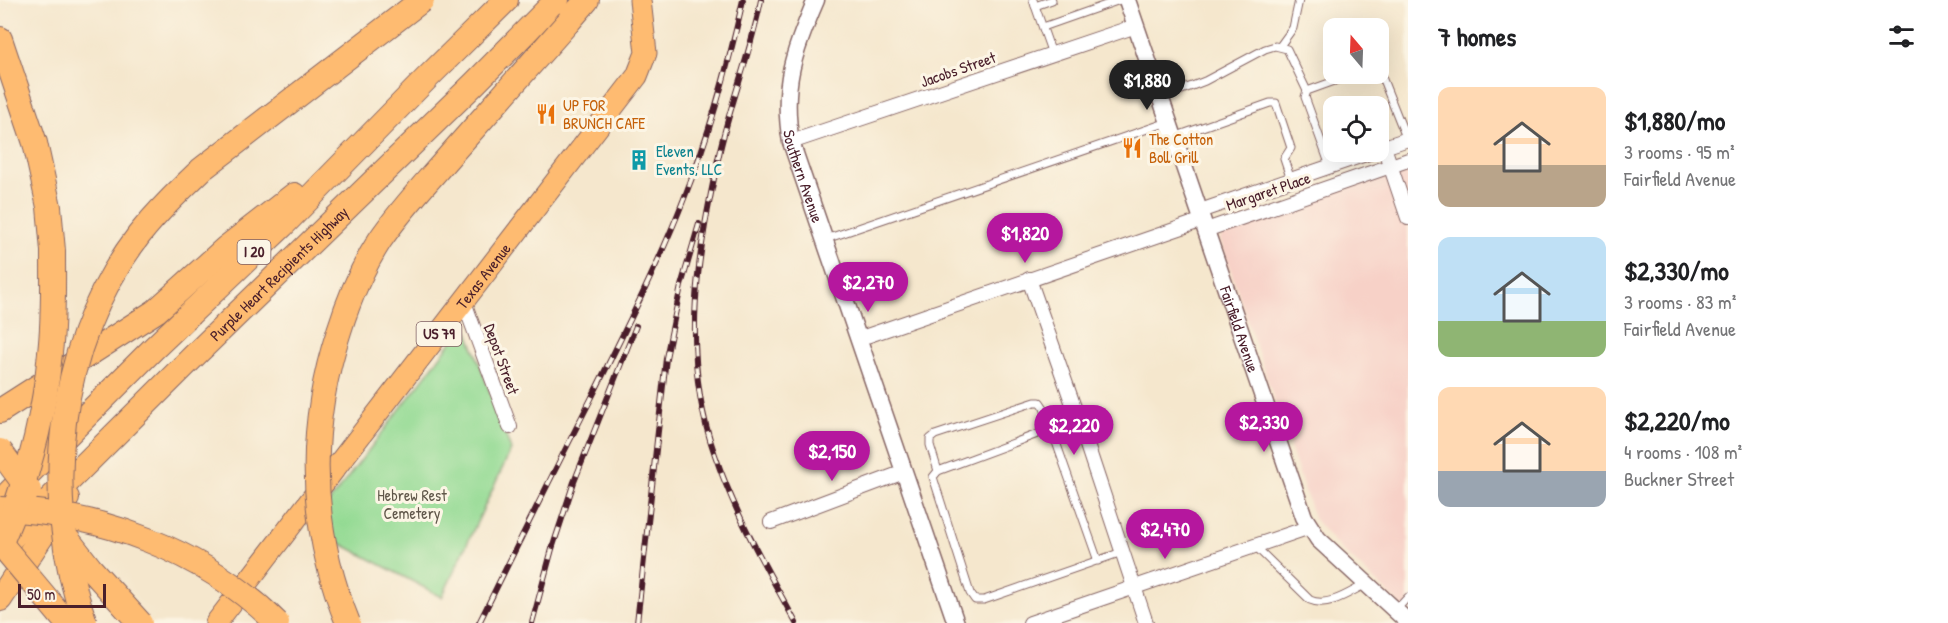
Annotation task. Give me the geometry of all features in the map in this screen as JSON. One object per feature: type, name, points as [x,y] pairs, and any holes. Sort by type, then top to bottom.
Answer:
[{"type":"highway","points":[[85,623],[69,566],[63,531],[61,460],[67,401],[79,352],[104,292],[139,236],[202,169],[422,0]]},
{"type":"highway","name":"Purple Heart Recipients Highway","points":[[0,502],[154,348],[283,225],[506,0]]},
{"type":"highway","points":[[348,623],[330,571],[321,525],[316,459],[324,382],[345,311],[364,267],[394,220],[563,10],[587,0]]},
{"type":"highway","name":"Purple Heart Recipients Highway","points":[[0,545],[386,171],[563,10]]},
{"type":"highway","points":[[0,39],[36,143],[49,207],[53,251],[50,354],[38,425],[15,507],[0,545],[67,623]]},
{"type":"highway","points":[[0,411],[156,311],[226,248],[367,138]]},
{"type":"highway","points":[[0,451],[90,568],[140,623]]},
{"type":"highway","points":[[0,599],[95,454]]},
{"type":"highway","points":[[0,509],[62,514],[113,527],[159,544],[197,563],[231,585],[277,623]]},
{"type":"main road","name":"Texas Avenue","points":[[216,623],[636,76],[646,52],[640,4]]},
{"type":"street","name":"Southern Avenue","points":[[816,0],[793,57],[788,81],[787,111],[791,142],[956,623]]},
{"type":"street","name":"Fairfield Avenue","points":[[1127,0],[1300,506],[1318,539],[1402,616]]},
{"type":"street","name":"Jacobs Street","points":[[791,142],[1136,26]]},
{"type":"street","name":"Margaret Place","points":[[1389,145],[1407,139]]},
{"type":"street","name":"Margaret Place","points":[[858,339],[1203,220],[1408,160]]},
{"type":"street","name":"Margaret Place","points":[[1203,220],[1291,180],[1341,162]]},
{"type":"street","points":[[1387,162],[1404,195],[1408,218]]},
{"type":"street","points":[[1029,279],[1146,623]]},
{"type":"street","name":"Depot Street","points":[[464,302],[510,427]]},
{"type":"street","points":[[771,522],[904,472]]},
{"type":"street","points":[[1030,623],[1310,527]]},
{"type":"lane","points":[[1052,0],[1034,3],[1052,54]]},
{"type":"lane","points":[[1043,27],[1120,0]]},
{"type":"lane","points":[[1280,46],[1293,28],[1299,0]]},
{"type":"lane","points":[[1161,98],[1205,81],[1265,49],[1280,46],[1287,49],[1292,57],[1307,91],[1305,97],[1330,166]]},
{"type":"lane","points":[[1307,91],[1326,84]]},
{"type":"lane","points":[[1385,84],[1407,139]]},
{"type":"lane","points":[[824,240],[1172,129],[1270,103],[1276,103],[1291,148],[1284,159],[1291,180]]},
{"type":"lane","points":[[938,471],[930,445],[930,439],[935,435],[1040,402],[1052,429],[1098,561]]},
{"type":"lane","points":[[1078,419],[938,471],[933,477],[970,593],[975,600],[984,600],[1123,552]]},
{"type":"lane","points":[[1255,546],[1310,600],[1318,604],[1330,602],[1367,584]]},
{"type":"lane","points":[[1402,616],[1408,597]]},
{"type":"shaded area","points":[[1408,166],[1408,612],[1334,542],[1314,518],[1220,239],[1225,229]]},
{"type":"green space","name":"Hebrew Rest Cemetery","points":[[465,324],[511,450],[442,597],[330,538],[326,506]]},
{"type":"railway","points":[[479,623],[628,324],[675,222],[710,124],[725,75],[743,0]]},
{"type":"railway","points":[[761,0],[720,150],[712,188],[699,264],[695,340],[704,417],[715,455],[742,520],[796,623]]},
{"type":"railway","points":[[637,623],[666,358],[681,286],[699,224]]},
{"type":"railway","points":[[532,623],[552,549],[574,482],[636,326]]},
{"type":"place","name":"UP FOR BRUNCH CAFE","points":[[546,114]]},
{"type":"place","name":"The Cotton Boll Grill","points":[[1132,148]]},
{"type":"place","name":"Eleven Events, LLC","points":[[639,160]]}]
